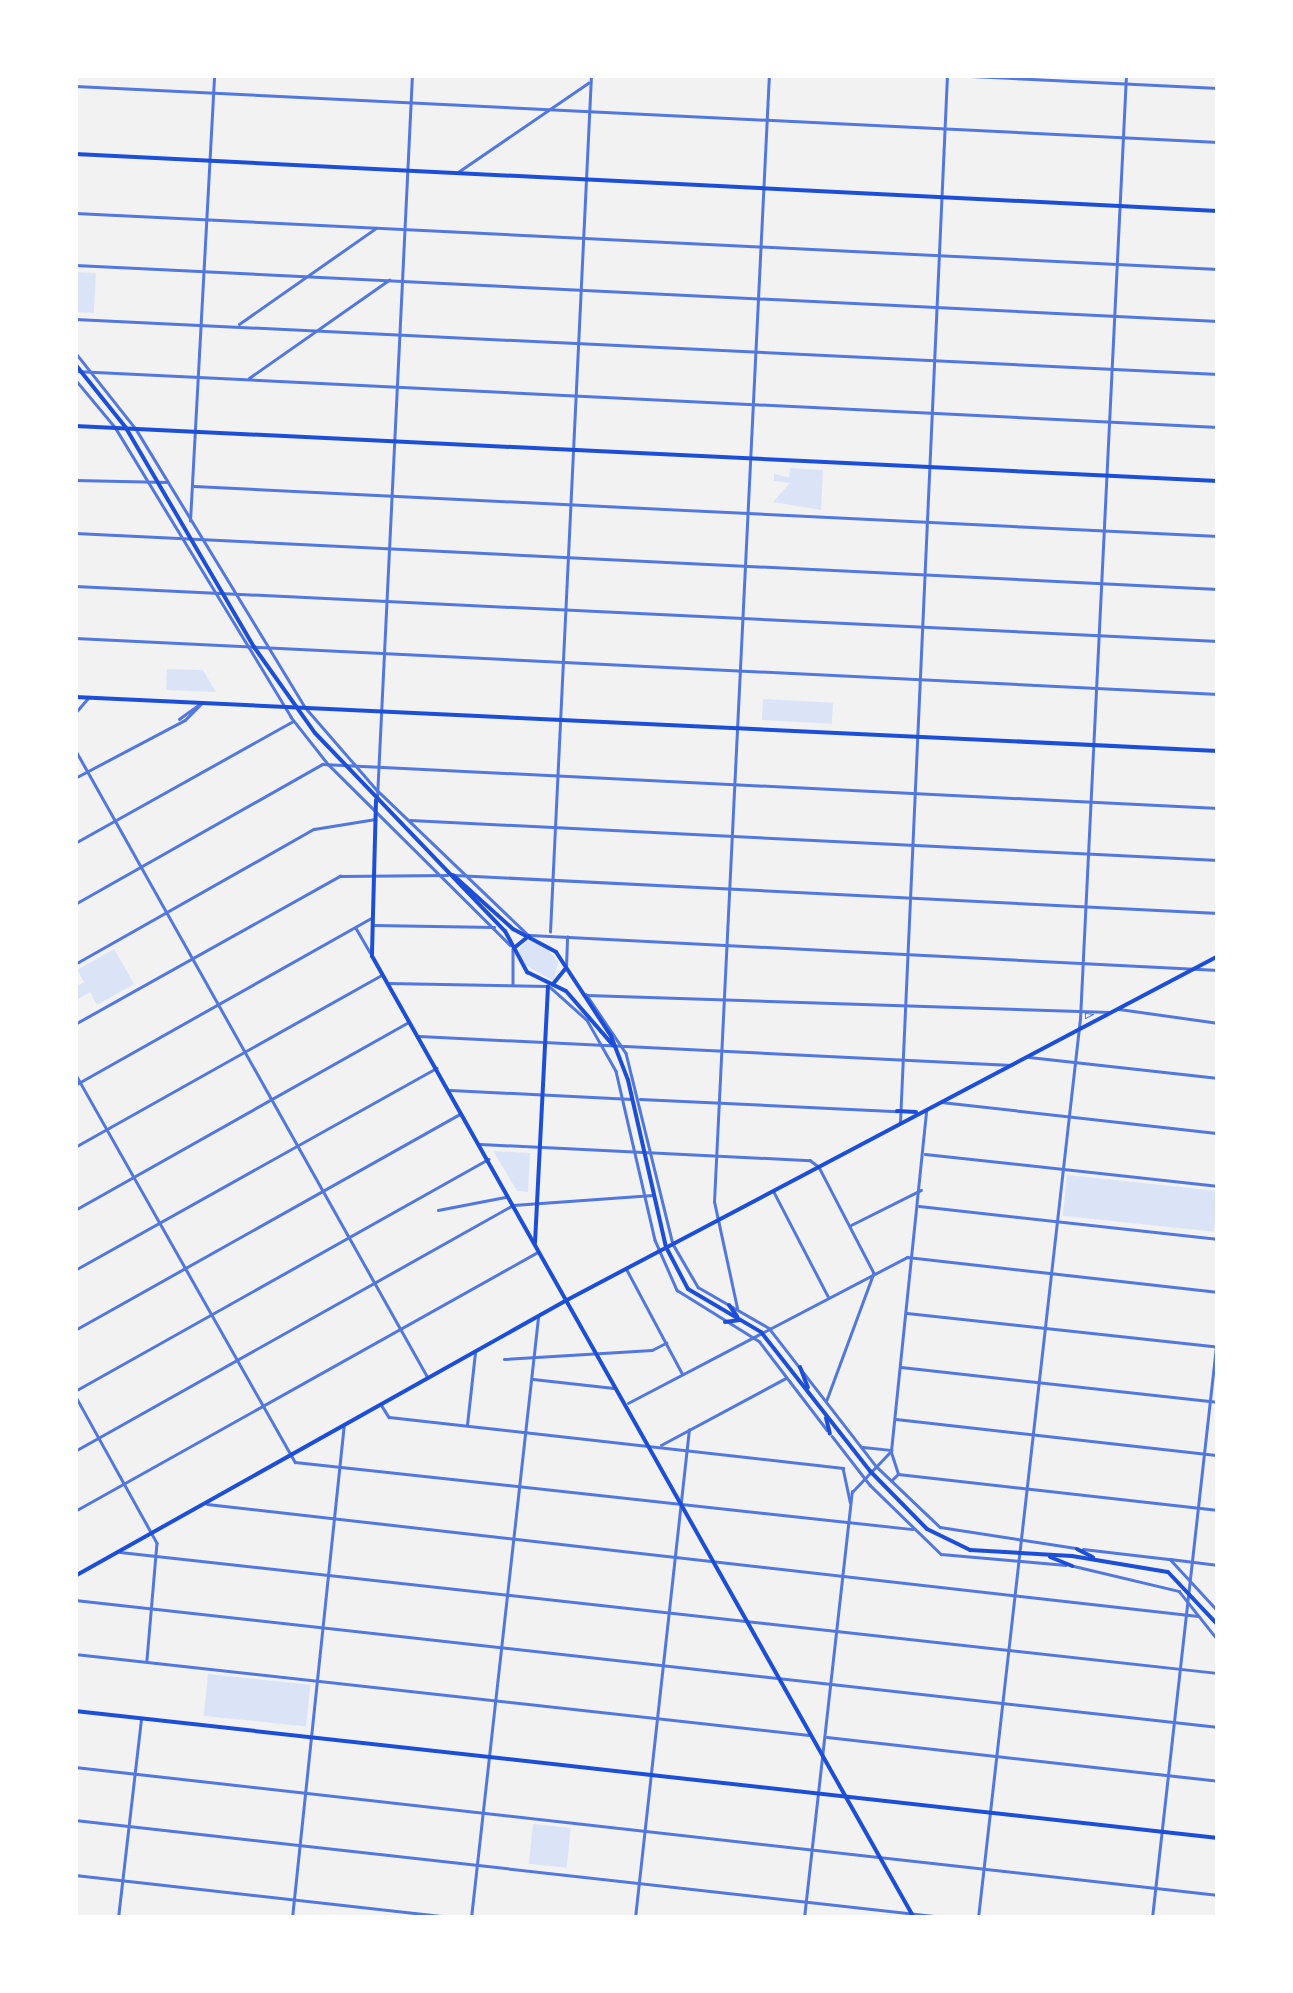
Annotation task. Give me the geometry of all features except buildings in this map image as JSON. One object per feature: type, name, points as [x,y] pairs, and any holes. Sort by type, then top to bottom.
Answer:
[{"type":"main road","points":[[75,154],[1218,211]]},
{"type":"main road","points":[[77,369],[126,428],[254,647],[340,765],[452,875],[527,972],[572,996],[612,1045]]},
{"type":"main road","points":[[75,426],[1218,481]]},
{"type":"main road","points":[[75,697],[1218,751]]},
{"type":"main road","points":[[376,800],[372,956],[913,1916]]},
{"type":"main road","points":[[452,875],[529,936],[550,945],[612,1045],[632,1099],[666,1248],[688,1289],[761,1332],[870,1471],[941,1540],[970,1550],[1098,1559],[1158,1569],[1189,1588],[1218,1625]]},
{"type":"main road","points":[[513,949],[529,936]]},
{"type":"main road","points":[[75,1576],[567,1300],[1218,956]]},
{"type":"main road","points":[[535,1243],[548,986],[565,969]]},
{"type":"main road","points":[[897,1111],[923,1112]]},
{"type":"main road","points":[[729,1304],[740,1320]]},
{"type":"main road","points":[[726,1322],[740,1320]]},
{"type":"main road","points":[[800,1368],[810,1392]]},
{"type":"main road","points":[[825,1413],[830,1434]]},
{"type":"main road","points":[[1077,1549],[1098,1559]]},
{"type":"main road","points":[[1046,1555],[1072,1566]]},
{"type":"main road","points":[[75,1710],[1218,1838]]},
{"type":"street","points":[[190,521],[214,75]]},
{"type":"street","points":[[376,800],[412,75]]},
{"type":"street","points":[[550,932],[591,75]]},
{"type":"street","points":[[738,1309],[718,1220],[717,1156],[769,75]]},
{"type":"street","points":[[901,1123],[897,1111],[949,75],[1218,88]]},
{"type":"street","points":[[978,1918],[1080,1011],[1126,75]]},
{"type":"street","points":[[457,173],[591,82]]},
{"type":"street","points":[[75,86],[1218,142]]},
{"type":"street","points":[[75,213],[1218,269]]},
{"type":"street","points":[[237,326],[377,228]]},
{"type":"street","points":[[75,265],[1218,321]]},
{"type":"street","points":[[248,379],[389,280]]},
{"type":"street","points":[[75,319],[1218,374]]},
{"type":"street","points":[[75,352],[136,429],[264,647],[305,707],[377,790],[529,936],[550,932],[1082,959],[1218,970]]},
{"type":"street","points":[[77,369],[1218,427]]},
{"type":"street","points":[[75,379],[115,428],[283,706],[328,764],[376,816],[513,949],[514,986]]},
{"type":"street","points":[[75,480],[167,482]]},
{"type":"street","points":[[194,486],[1218,536]]},
{"type":"street","points":[[75,533],[1218,589]]},
{"type":"street","points":[[75,586],[1218,642]]},
{"type":"street","points":[[75,638],[1218,694]]},
{"type":"street","points":[[75,714],[89,698]]},
{"type":"street","points":[[75,778],[202,703]]},
{"type":"street","points":[[75,843],[294,720]]},
{"type":"street","points":[[75,749],[428,1378]]},
{"type":"street","points":[[75,904],[328,764],[1218,808]]},
{"type":"street","points":[[75,964],[318,828],[376,816]]},
{"type":"street","points":[[409,820],[1218,860]]},
{"type":"street","points":[[75,1024],[340,876],[373,872],[1218,913]]},
{"type":"street","points":[[78,1083],[372,917]]},
{"type":"street","points":[[372,925],[494,927]]},
{"type":"street","points":[[356,927],[372,956]]},
{"type":"street","points":[[565,969],[567,934]]},
{"type":"street","points":[[75,1147],[382,974]]},
{"type":"street","points":[[388,982],[548,986],[580,1012],[603,1045],[625,1098],[658,1252],[687,1301],[753,1337],[863,1476],[915,1529],[952,1558],[1072,1566],[1164,1583],[1188,1600],[1218,1640]]},
{"type":"street","points":[[576,990],[588,994],[1115,1010],[1218,1023]]},
{"type":"street","points":[[588,994],[623,1046],[654,1152],[673,1244],[698,1288],[770,1328],[878,1467],[940,1527],[1020,1542],[1218,1564]]},
{"type":"street","points":[[75,1210],[410,1022]]},
{"type":"street","points":[[418,1036],[1012,1064]]},
{"type":"street","points":[[1027,1057],[1218,1078]]},
{"type":"street","points":[[75,1270],[436,1068]]},
{"type":"street","points":[[75,1073],[294,1462],[915,1529]]},
{"type":"street","points":[[449,1090],[897,1111]]},
{"type":"street","points":[[941,1102],[1218,1133]]},
{"type":"street","points":[[898,1474],[891,1450],[924,1154],[923,1112]]},
{"type":"street","points":[[75,1330],[462,1113]]},
{"type":"street","points":[[480,1144],[810,1160],[819,1166],[874,1272],[826,1401]]},
{"type":"street","points":[[924,1154],[1218,1186]]},
{"type":"street","points":[[146,1662],[158,1556],[152,1533],[75,1393],[488,1159]]},
{"type":"street","points":[[850,1225],[920,1190]]},
{"type":"street","points":[[773,1191],[828,1296]]},
{"type":"street","points":[[75,1451],[513,1204],[662,1194]]},
{"type":"street","points":[[438,1210],[509,1197]]},
{"type":"street","points":[[919,1206],[1218,1239]]},
{"type":"street","points":[[75,1512],[539,1251]]},
{"type":"street","points":[[626,1404],[874,1272],[913,1258],[1218,1292]]},
{"type":"street","points":[[626,1269],[682,1374]]},
{"type":"street","points":[[907,1312],[1217,1347]]},
{"type":"street","points":[[471,1918],[538,1316]]},
{"type":"street","points":[[1152,1918],[1218,1329]]},
{"type":"street","points":[[504,1359],[597,1354],[666,1343]]},
{"type":"street","points":[[466,1426],[475,1352]]},
{"type":"street","points":[[901,1367],[1218,1402]]},
{"type":"street","points":[[659,1447],[788,1378]]},
{"type":"street","points":[[531,1379],[617,1388]]},
{"type":"street","points":[[381,1405],[389,1418],[842,1468],[850,1505]]},
{"type":"street","points":[[895,1419],[1218,1455]]},
{"type":"street","points":[[292,1918],[342,1468],[343,1426]]},
{"type":"street","points":[[635,1918],[689,1430]]},
{"type":"street","points":[[861,1447],[891,1450]]},
{"type":"street","points":[[804,1918],[850,1505],[863,1476],[878,1467],[891,1450]]},
{"type":"street","points":[[890,1481],[898,1474],[1218,1510]]},
{"type":"street","points":[[205,1503],[1199,1616]]},
{"type":"street","points":[[119,1552],[1218,1673]]},
{"type":"street","points":[[1170,1559],[1218,1611]]},
{"type":"street","points":[[75,1600],[1218,1728]]},
{"type":"street","points":[[75,1654],[812,1735]]},
{"type":"street","points":[[118,1918],[141,1718]]},
{"type":"street","points":[[824,1737],[1218,1781]]},
{"type":"street","points":[[75,1768],[1218,1895]]},
{"type":"street","points":[[75,1820],[952,1918]]},
{"type":"street","points":[[75,1875],[459,1918]]},
{"type":"shaded area","points":[[75,272],[96,273],[94,313],[75,312]]},
{"type":"shaded area","points":[[790,468],[823,470],[821,510],[773,502],[790,483],[774,481],[774,474],[789,477]]},
{"type":"shaded area","points":[[167,669],[203,670],[216,692],[166,690]]},
{"type":"shaded area","points":[[763,699],[833,703],[832,724],[762,720]]},
{"type":"shaded area","points":[[527,940],[546,947],[558,962],[554,981],[525,965],[518,951]]},
{"type":"shaded area","points":[[114,949],[134,984],[97,1005],[90,992],[75,1001],[75,987],[84,982],[77,970]]},
{"type":"shaded area","points":[[493,1151],[530,1153],[528,1192],[517,1191]]},
{"type":"shaded area","points":[[1067,1175],[1218,1191],[1214,1232],[1063,1216]]},
{"type":"shaded area","points":[[208,1674],[310,1685],[306,1727],[204,1716]]},
{"type":"shaded area","points":[[533,1824],[571,1828],[567,1868],[529,1864]]}]
